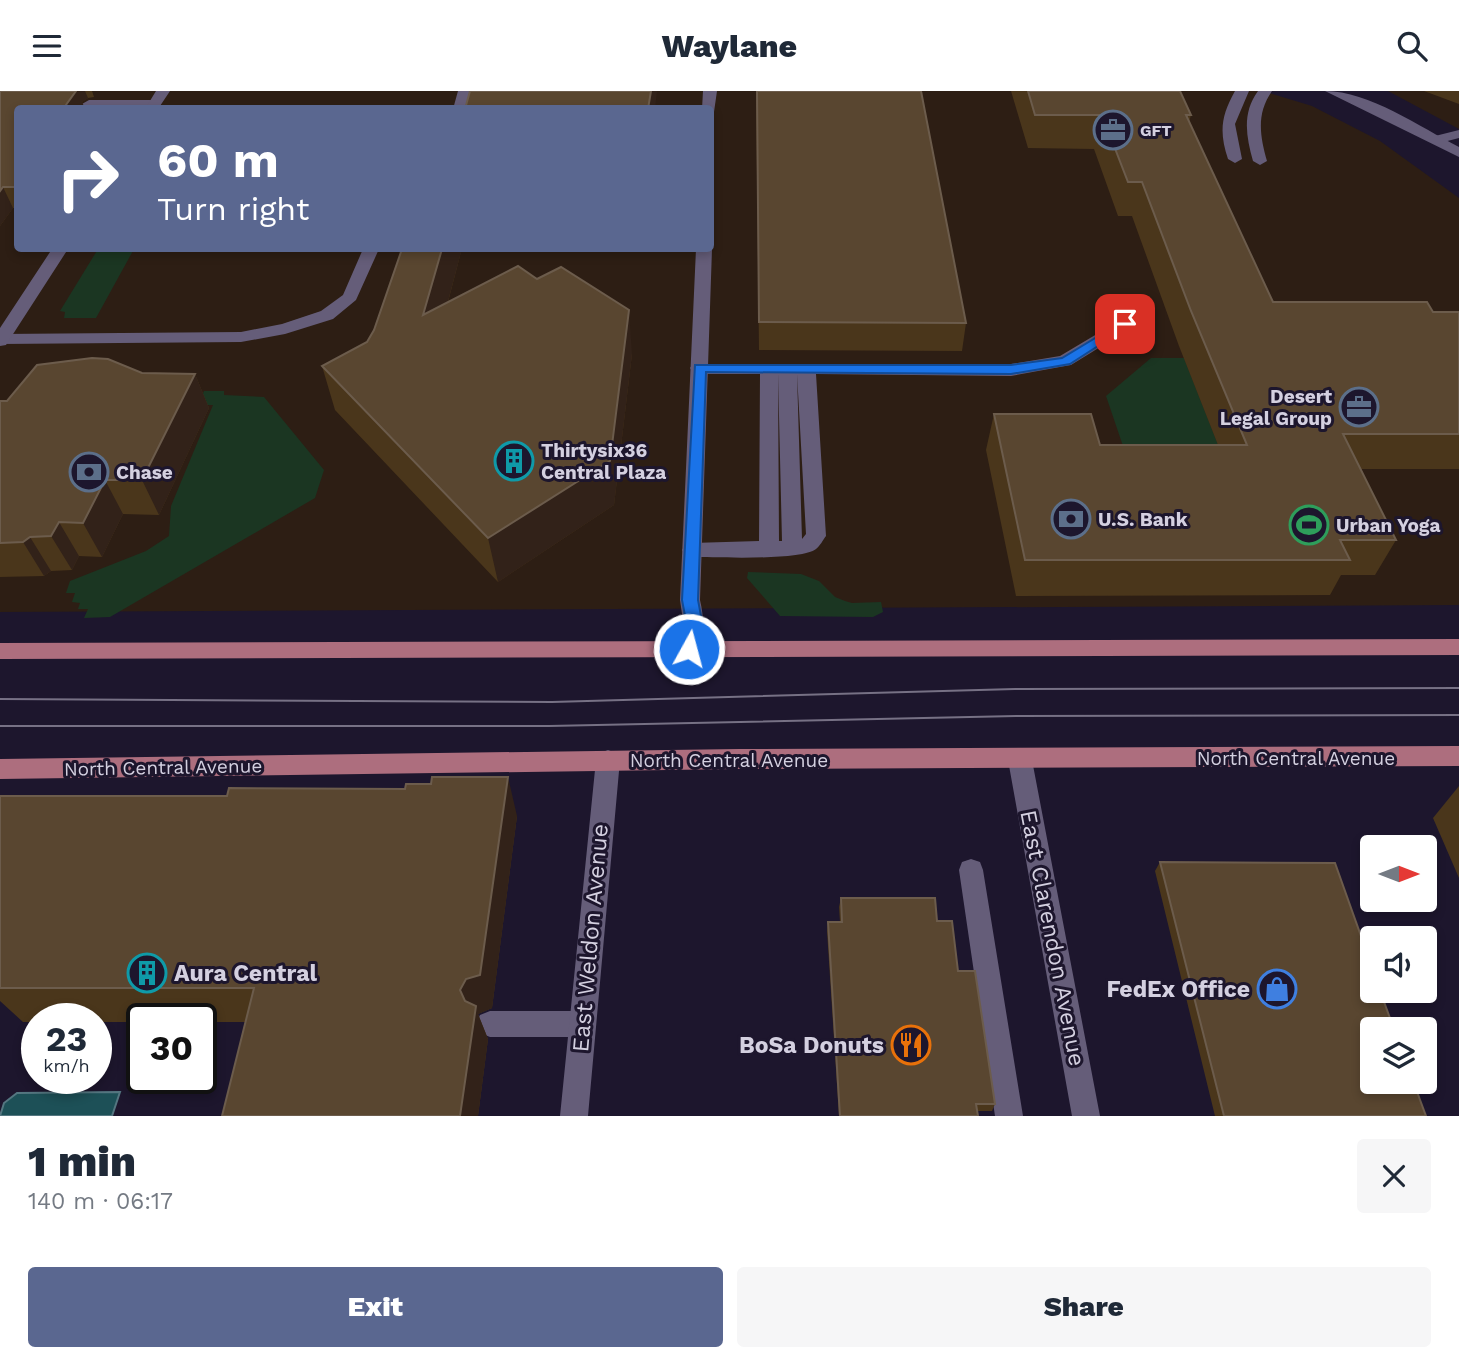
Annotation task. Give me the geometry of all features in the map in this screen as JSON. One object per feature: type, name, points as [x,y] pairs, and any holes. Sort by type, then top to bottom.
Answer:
[{"type":"main road","points":[[0,651],[1459,647]]},
{"type":"main road","name":"North Central Avenue","points":[[0,769],[608,760],[1459,756]]},
{"type":"street","points":[[1235,159],[1226,127],[1232,108],[1242,91]]},
{"type":"street","points":[[1260,161],[1253,139],[1252,123],[1255,110],[1265,91]]},
{"type":"street","points":[[1332,91],[1367,105],[1459,153]]},
{"type":"street","points":[[89,104],[121,105]]},
{"type":"street","points":[[1436,141],[1459,134]]},
{"type":"street","points":[[0,340],[58,252]]},
{"type":"street","points":[[0,340],[241,337],[285,329],[327,315],[349,297],[370,252]]},
{"type":"street","points":[[689,649],[694,621],[690,600],[704,252]]},
{"type":"street","points":[[699,368],[1011,370],[1037,367],[1065,362],[1125,324],[1126,314]]},
{"type":"street","points":[[692,550],[792,548],[808,545],[816,536],[788,369]]},
{"type":"street","points":[[769,549],[788,369]]},
{"type":"street","name":"East Clarendon Avenue","points":[[1020,759],[1086,1116]]},
{"type":"street","name":"East Weldon Avenue","points":[[574,1116],[608,760]]},
{"type":"street","points":[[971,870],[1009,1116]]},
{"type":"street","points":[[490,1024],[582,1024]]},
{"type":"shaded area","points":[[0,91],[1263,91],[1312,106],[1380,141],[1459,198],[1459,605],[0,612]]},
{"type":"shaded area","points":[[1388,91],[1459,91],[1459,129]]},
{"type":"shaded area","points":[[96,252],[132,252],[96,318],[64,318],[65,312],[60,311]]},
{"type":"shaded area","points":[[1151,358],[1184,358],[1219,447],[1124,449],[1106,396]]},
{"type":"shaded area","points":[[204,391],[264,397],[324,470],[315,498],[110,617],[84,618],[88,609],[78,609],[80,603],[72,602],[75,593],[66,593],[70,581],[146,551],[169,536],[171,506],[213,405],[198,405]]},
{"type":"shaded area","points":[[748,572],[801,574],[819,581],[835,597],[845,601],[881,602],[883,612],[873,617],[780,616],[747,578]]},
{"type":"shaded area","points":[[120,1092],[112,1116],[0,1116],[4,1103],[17,1093]]},
{"type":"building","points":[[0,91],[76,91],[66,105],[14,105],[14,187],[3,187],[0,191]]},
{"type":"building","points":[[470,91],[651,91],[649,105],[466,105]]},
{"type":"building","points":[[757,91],[921,91],[966,323],[759,322]]},
{"type":"building","points":[[1028,91],[1180,91],[1191,115],[1186,115],[1273,302],[1427,302],[1433,312],[1459,312],[1459,434],[1343,434],[1396,540],[1340,540],[1350,560],[1025,560],[994,414],[1091,414],[1100,445],[1247,445],[1191,311],[1142,182],[1128,182],[1102,115],[1035,115]]},
{"type":"building","name":"Thirtysix36 Central Plaza","points":[[401,252],[441,252],[423,315],[518,266],[537,279],[561,267],[629,310],[610,461],[488,538],[322,366],[367,342],[374,330]]},
{"type":"building","name":"Chase","points":[[92,358],[108,359],[142,373],[195,374],[142,480],[105,480],[83,523],[59,522],[51,536],[30,537],[23,542],[0,543],[0,401],[7,401],[37,365]]},
{"type":"building","name":"Aura Central","points":[[432,777],[508,777],[480,975],[466,979],[460,990],[465,1001],[476,1006],[460,1116],[222,1116],[254,988],[0,988],[0,796],[227,796],[229,788],[405,789],[406,784],[431,784]]},
{"type":"building","name":"FedEx Office","points":[[1160,862],[1335,863],[1360,933],[1360,1003],[1384,1003],[1390,1017],[1360,1017],[1360,1094],[1418,1094],[1426,1116],[1224,1116]]},
{"type":"building","name":"BoSa Donuts","points":[[841,898],[935,898],[937,921],[952,921],[958,971],[975,971],[995,1104],[976,1104],[978,1116],[840,1116],[828,922],[842,922]]},
{"type":"tram line","points":[[0,699],[552,702],[1015,689],[1459,688]]},
{"type":"tram line","points":[[0,726],[549,726],[1016,716],[1459,715]]},
{"type":"place","name":"GFT","points":[[1113,130]]},
{"type":"place","name":"Desert Legal Group","points":[[1359,407]]},
{"type":"place","name":"Thirtysix36 Central Plaza","points":[[514,461]]},
{"type":"place","name":"Chase","points":[[89,472]]},
{"type":"place","name":"U.S. Bank","points":[[1071,519]]},
{"type":"place","name":"Urban Yoga","points":[[1309,525]]},
{"type":"place","name":"Aura Central","points":[[147,973]]},
{"type":"place","name":"FedEx Office","points":[[1277,989]]},
{"type":"place","name":"BoSa Donuts","points":[[911,1045]]},
{"type":"route","points":[[689,649],[694,621],[690,600],[699,368],[1011,370],[1065,362],[1125,324]]}]
